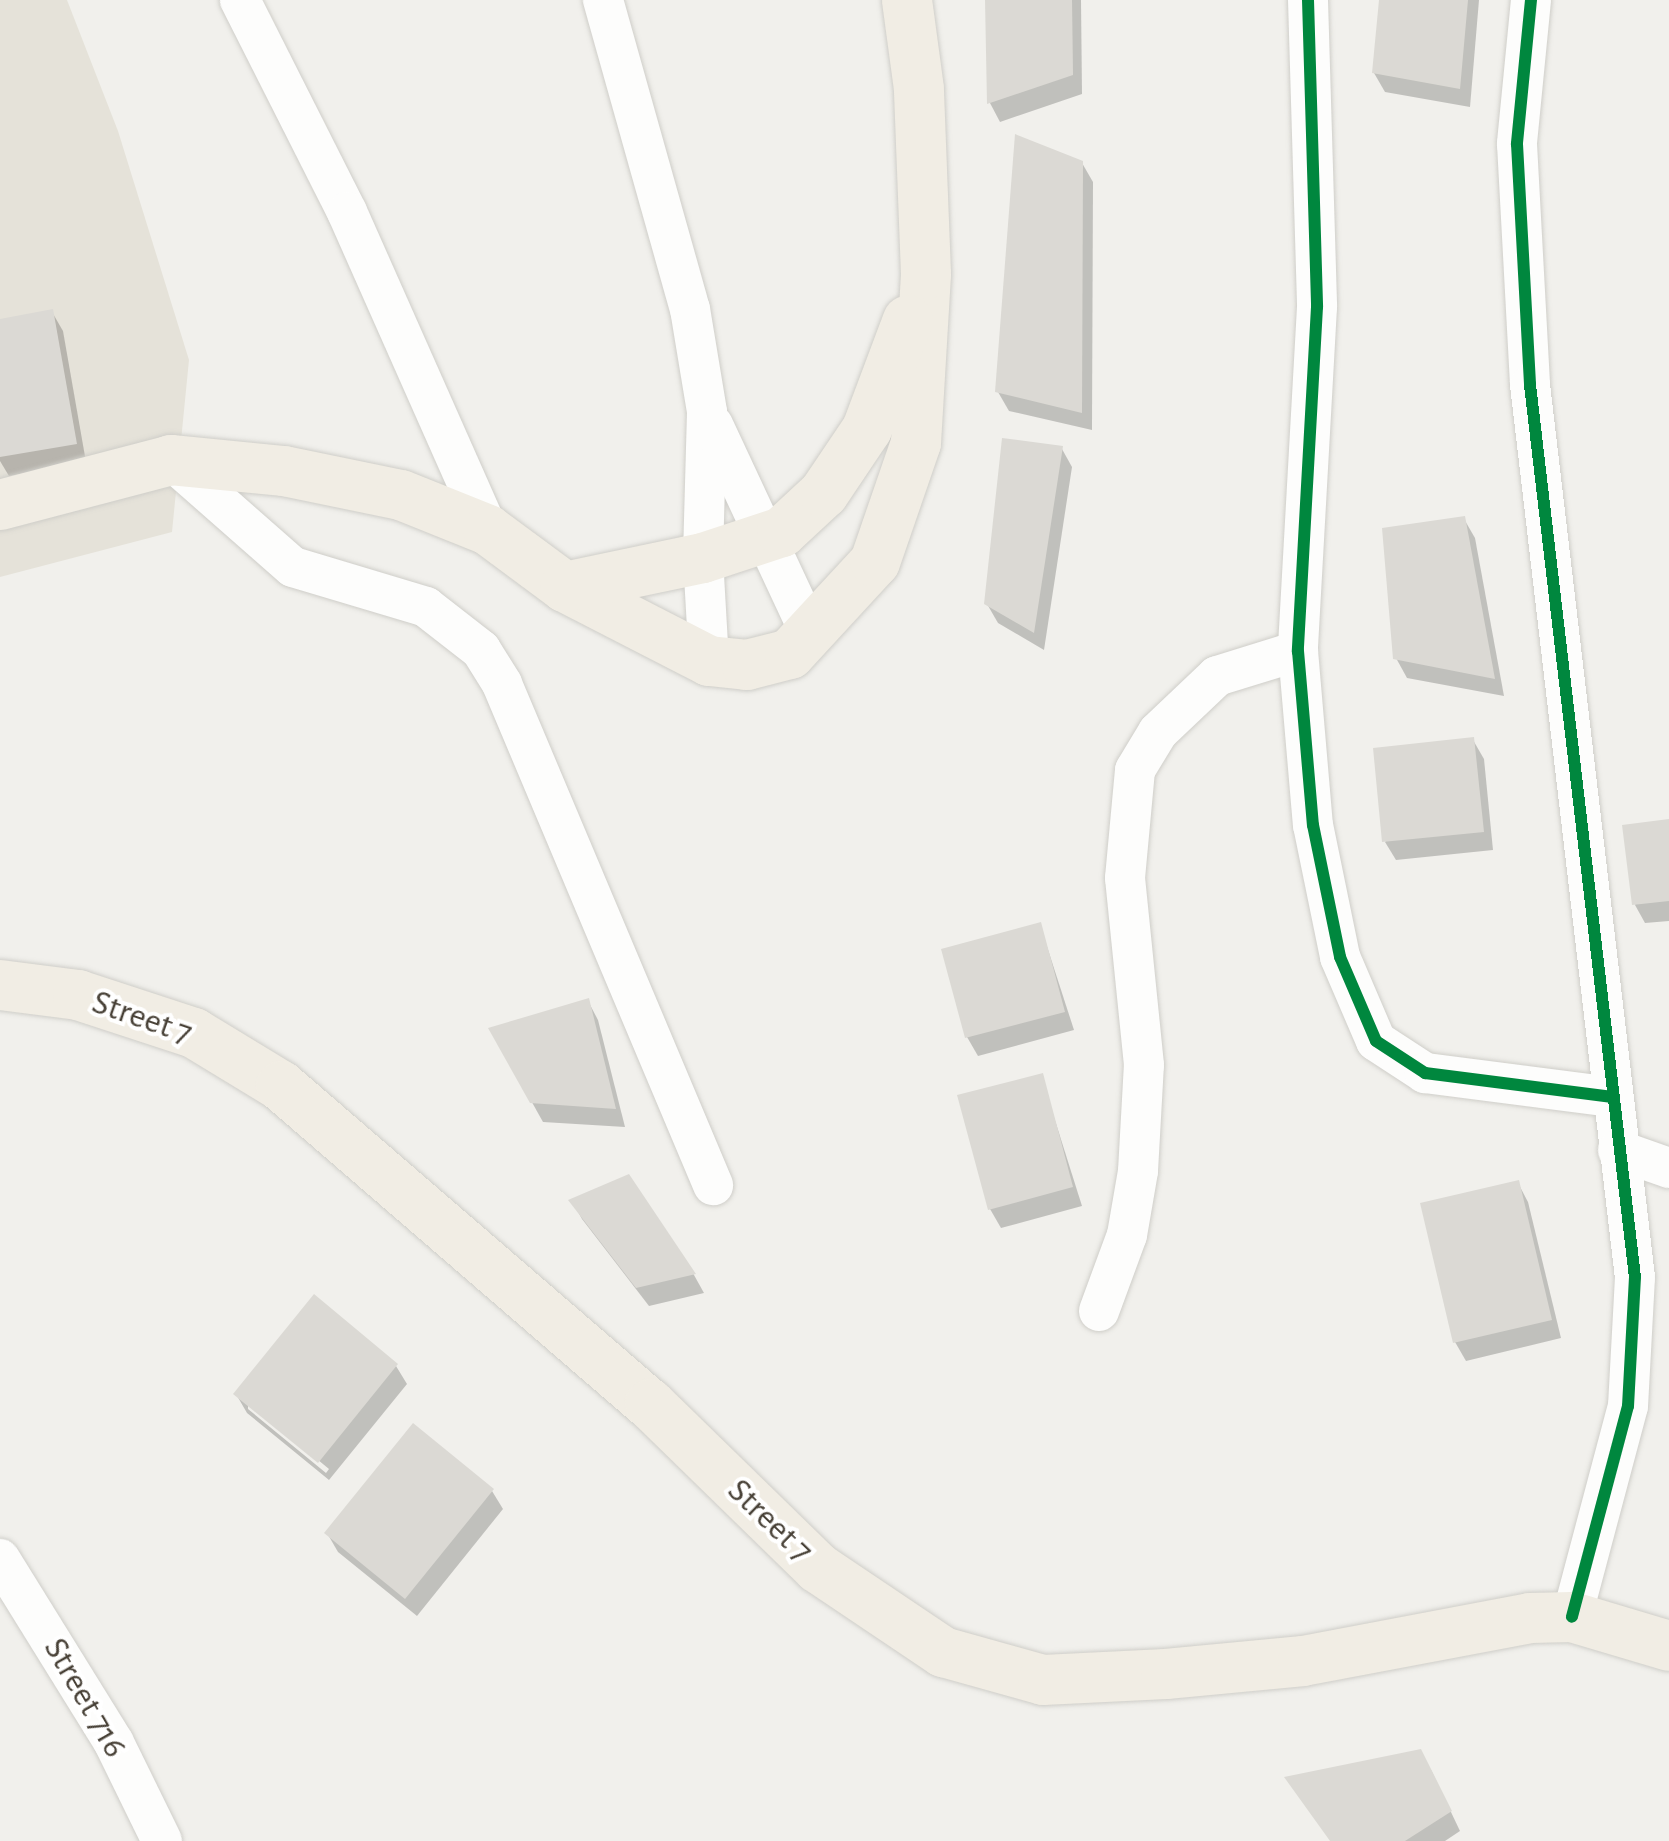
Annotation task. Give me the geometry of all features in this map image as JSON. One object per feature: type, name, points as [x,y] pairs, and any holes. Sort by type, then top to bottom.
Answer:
[{"type":"main road","points":[[0,504],[171,460],[284,470],[402,495],[488,530],[565,587],[709,660],[747,665],[790,654],[874,562],[916,443],[926,274],[919,89],[907,0]]},
{"type":"main road","points":[[565,587],[703,558],[782,532],[824,493],[867,429],[926,274]]},
{"type":"main road","name":"Street 7","points":[[0,985],[78,995],[194,1033],[282,1086],[650,1404],[818,1568],[943,1652],[1044,1680],[1166,1674],[1303,1661],[1530,1618],[1572,1617],[1669,1646]]},
{"type":"street","points":[[240,0],[347,212],[488,530]]},
{"type":"street","points":[[604,0],[690,310],[708,412],[703,558],[709,660]]},
{"type":"street","points":[[1308,0],[1317,306],[1298,651],[1316,844],[1340,957],[1376,1041],[1425,1073],[1612,1097]]},
{"type":"street","points":[[1531,0],[1517,144],[1530,385],[1635,1277],[1630,1386],[1614,1473],[1572,1617]]},
{"type":"street","points":[[708,412],[761,537],[811,635]]},
{"type":"street","points":[[171,460],[292,567],[426,607],[481,650],[502,684],[712,1185]]},
{"type":"street","points":[[1099,1311],[1127,1235],[1138,1170],[1144,1065],[1126,878],[1134,770],[1158,732],[1216,676],[1298,651]]},
{"type":"street","points":[[1618,1150],[1669,1168]]},
{"type":"street","name":"Street 716","points":[[0,1558],[96,1713],[162,1841]]},
{"type":"shaded area","points":[[0,0],[67,0],[118,131],[189,360],[172,532],[0,577]]},
{"type":"building","points":[[985,0],[1072,0],[1073,75],[987,104]]},
{"type":"building","points":[[1379,0],[1468,0],[1460,89],[1372,73]]},
{"type":"building","points":[[1015,134],[1083,161],[1082,413],[995,392]]},
{"type":"building","points":[[53,309],[77,444],[0,457],[0,319]]},
{"type":"building","points":[[1002,438],[1063,446],[1034,633],[984,604]]},
{"type":"building","points":[[1465,516],[1495,679],[1393,659],[1382,528]]},
{"type":"building","points":[[1474,737],[1484,832],[1382,842],[1373,748]]},
{"type":"building","points":[[1669,819],[1669,901],[1632,905],[1622,825]]},
{"type":"building","points":[[1041,922],[1065,1012],[965,1038],[941,949]]},
{"type":"building","points":[[589,998],[616,1109],[530,1103],[488,1028]]},
{"type":"building","points":[[1043,1073],[1073,1187],[988,1210],[957,1095]]},
{"type":"building","points":[[629,1174],[696,1274],[636,1288],[568,1200]]},
{"type":"building","points":[[1519,1180],[1552,1320],[1453,1343],[1420,1203]]},
{"type":"building","points":[[314,1294],[398,1364],[318,1463],[233,1394]]},
{"type":"building","points":[[413,1423],[494,1489],[405,1599],[324,1533]]},
{"type":"building","points":[[1421,1749],[1452,1811],[1405,1841],[1330,1841],[1284,1777]]},
{"type":"cycle path","points":[[1308,0],[1317,307],[1298,651],[1313,825],[1340,957],[1376,1041],[1425,1073],[1612,1097]]},
{"type":"cycle path","points":[[1531,0],[1517,144],[1530,385],[1635,1277],[1628,1406],[1572,1617]]}]
